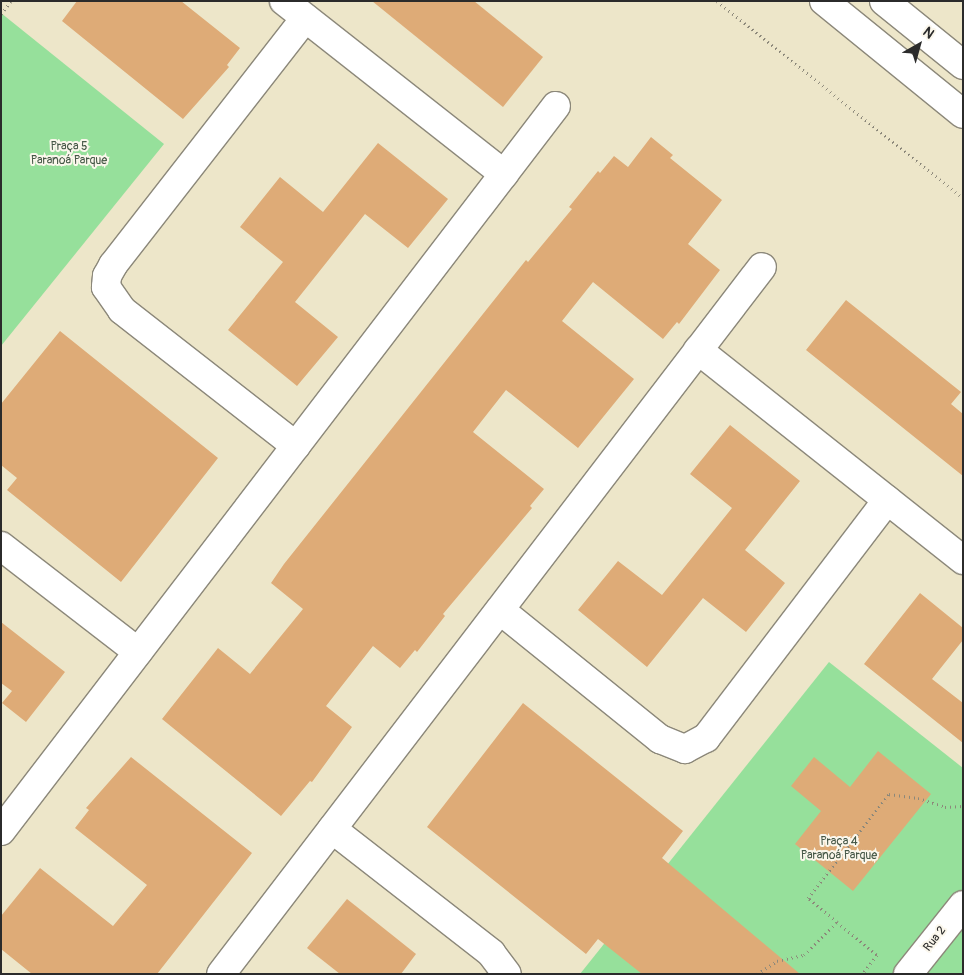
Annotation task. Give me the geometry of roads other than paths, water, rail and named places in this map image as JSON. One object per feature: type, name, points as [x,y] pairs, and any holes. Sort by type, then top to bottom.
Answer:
[{"type":"street","points":[[284,1],[504,174]]},
{"type":"street","points":[[824,1],[963,114]]},
{"type":"street","points":[[884,1],[963,65]]},
{"type":"street","points":[[296,446],[122,310],[106,287],[107,276],[113,265],[305,18]]},
{"type":"street","points":[[1,831],[556,106]]},
{"type":"street","points":[[221,974],[762,267]]},
{"type":"street","points":[[698,350],[963,560]]},
{"type":"street","points":[[500,610],[660,739],[685,749],[706,738],[887,500]]},
{"type":"street","points":[[1,546],[138,652]]},
{"type":"street","points":[[332,829],[491,953],[507,974]]},
{"type":"street","name":"Rua 2","points":[[908,974],[963,905]]},
{"type":"park label","name":"Praça 5 Paranoá Parque","points":[[69,154]]},
{"type":"park label","name":"Praça 4 Paranoá Parque","points":[[839,849]]}]
